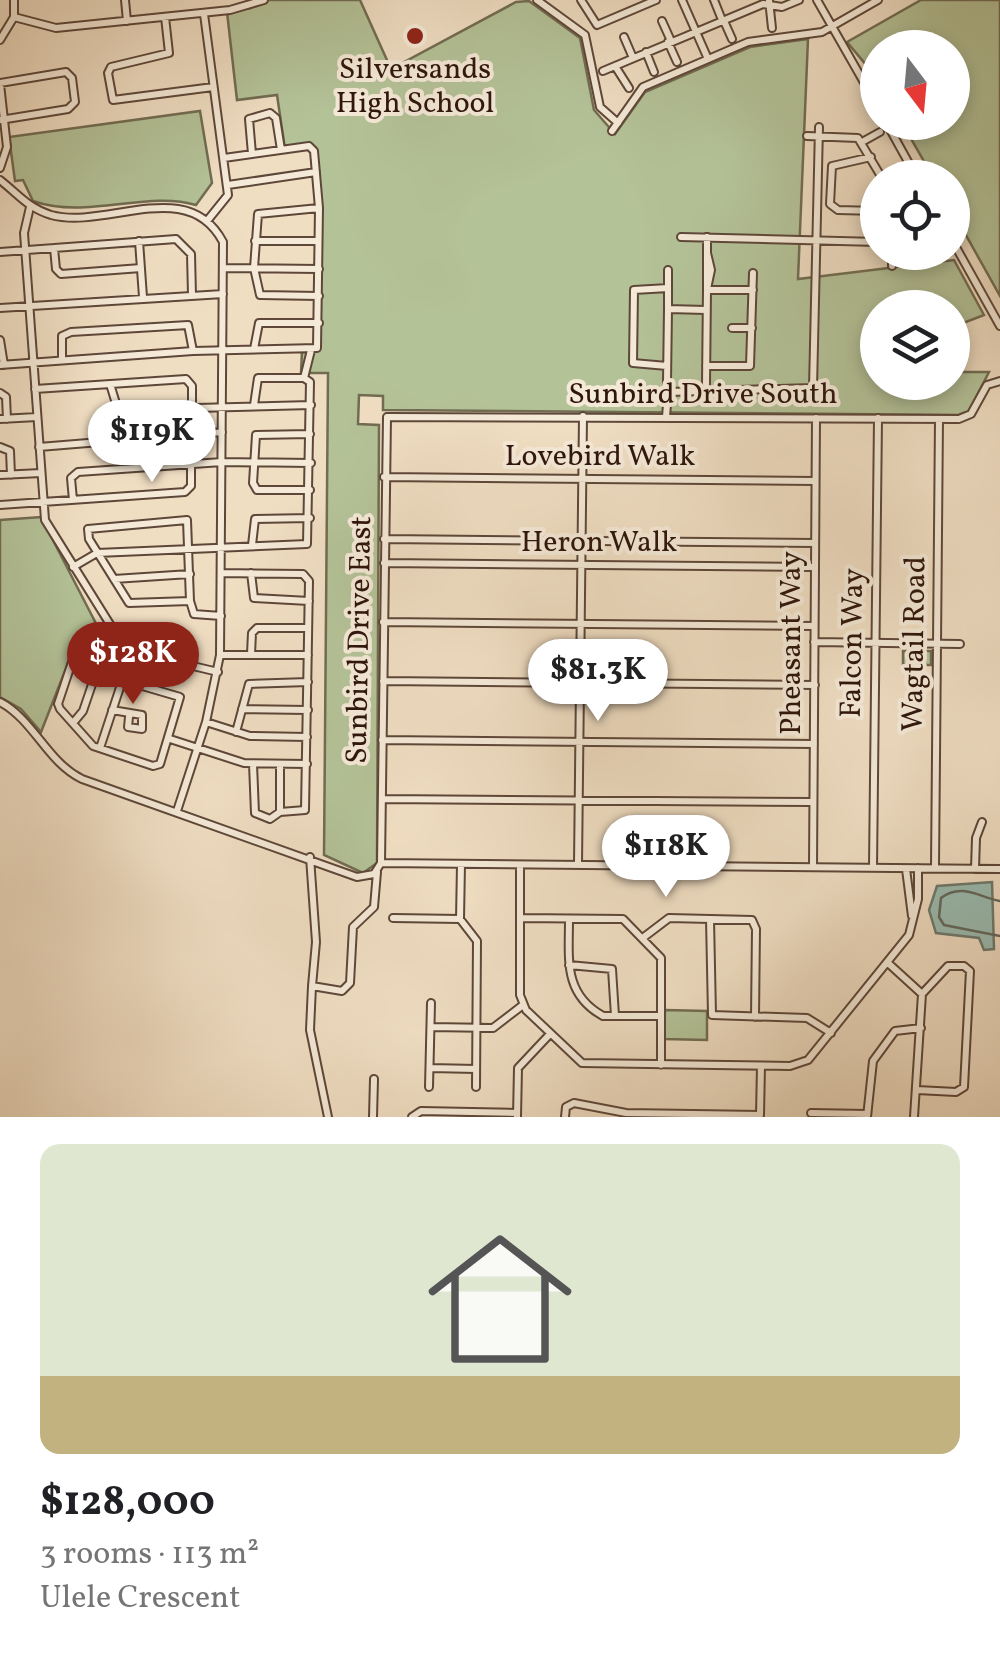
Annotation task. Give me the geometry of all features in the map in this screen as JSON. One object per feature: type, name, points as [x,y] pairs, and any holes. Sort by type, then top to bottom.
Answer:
[{"type":"street","points":[[0,40],[14,16],[14,0]]},
{"type":"street","points":[[125,0],[127,21]]},
{"type":"street","points":[[14,16],[56,28],[204,14],[251,7],[261,0]]},
{"type":"street","points":[[537,0],[585,35],[600,107],[618,123]]},
{"type":"street","points":[[582,0],[597,25],[650,1]]},
{"type":"street","points":[[682,0],[708,59]]},
{"type":"street","points":[[714,0],[732,38]]},
{"type":"street","points":[[603,71],[770,2],[782,7],[799,0]]},
{"type":"street","points":[[817,0],[860,75]]},
{"type":"street","points":[[612,131],[642,88],[751,41],[816,34],[872,1]]},
{"type":"street","points":[[770,2],[772,28]]},
{"type":"street","points":[[204,14],[228,185],[226,201],[208,221]]},
{"type":"street","points":[[165,17],[169,53],[111,67],[111,98],[120,102],[213,88]]},
{"type":"street","points":[[662,21],[677,62]]},
{"type":"street","points":[[624,38],[632,58]]},
{"type":"street","points":[[646,52],[654,72]]},
{"type":"street","points":[[616,66],[629,88]]},
{"type":"street","points":[[0,168],[6,147],[2,120],[0,83],[66,72],[72,80],[72,108],[2,120]]},
{"type":"street","points":[[252,154],[249,118],[270,113],[276,118],[281,150]]},
{"type":"street","points":[[807,136],[818,131],[852,137],[862,142],[873,160]]},
{"type":"street","points":[[666,417],[668,392],[812,388],[818,131]]},
{"type":"street","points":[[862,142],[866,140]]},
{"type":"street","points":[[224,158],[312,148],[318,208],[318,344],[312,350],[304,378]]},
{"type":"street","points":[[860,211],[836,210],[830,204],[832,166],[870,156]]},
{"type":"street","points":[[228,185],[316,172]]},
{"type":"street","points":[[0,180],[30,207],[63,216],[184,208],[208,221],[223,242],[220,654],[206,722],[178,811]]},
{"type":"street","points":[[30,207],[25,250],[46,525],[120,645],[131,654],[218,672]]},
{"type":"street","points":[[318,208],[258,214],[254,268],[260,294],[318,296]]},
{"type":"street","points":[[682,236],[860,240]]},
{"type":"street","points":[[706,384],[707,237]]},
{"type":"street","points":[[0,252],[176,239],[191,254],[192,295]]},
{"type":"street","points":[[139,241],[143,297]]},
{"type":"street","points":[[255,241],[319,242]]},
{"type":"street","points":[[54,248],[56,269],[61,274],[141,268]]},
{"type":"street","points":[[224,268],[319,269]]},
{"type":"street","points":[[668,270],[668,382]]},
{"type":"street","points":[[969,270],[1000,326]]},
{"type":"street","points":[[706,366],[750,366],[753,273]]},
{"type":"street","points":[[668,288],[634,290],[633,363],[668,366]]},
{"type":"street","points":[[707,290],[752,290]]},
{"type":"street","points":[[0,308],[224,294]]},
{"type":"street","points":[[668,310],[706,310]]},
{"type":"street","points":[[254,350],[260,323],[318,324]]},
{"type":"street","points":[[62,360],[62,336],[71,332],[188,324],[193,332],[193,351]]},
{"type":"street","points":[[732,328],[752,328]]},
{"type":"street","points":[[0,340],[2,365],[193,351],[312,350]]},
{"type":"street","points":[[73,567],[98,553],[190,546],[306,545],[310,518],[310,382],[304,378],[258,378],[254,384],[254,404]]},
{"type":"street","points":[[35,389],[186,379],[191,383],[192,405]]},
{"type":"street","points":[[939,420],[966,418],[986,387],[1000,381]]},
{"type":"street","points":[[110,384],[118,410],[223,404],[311,405]]},
{"type":"street","points":[[0,393],[6,397],[3,419],[37,417]]},
{"type":"street","points":[[578,865],[582,416]]},
{"type":"street","name":"Sunbird Drive South","points":[[387,417],[939,420]]},
{"type":"street","name":"Sunbird Drive East","points":[[381,863],[387,417]]},
{"type":"street","name":"Pheasant Way","points":[[813,867],[816,418]]},
{"type":"street","name":"Falcon Way","points":[[874,868],[878,418]]},
{"type":"street","name":"Wagtail Road","points":[[935,868],[939,420]]},
{"type":"street","points":[[40,446],[222,432]]},
{"type":"street","points":[[310,434],[256,435],[252,463],[258,490],[310,490]]},
{"type":"street","points":[[0,447],[10,451],[11,475]]},
{"type":"street","points":[[73,500],[71,480],[78,472],[222,462],[310,463]]},
{"type":"street","points":[[0,505],[185,492],[191,486],[191,464]]},
{"type":"street","points":[[0,475],[42,473]]},
{"type":"street","name":"Lovebird Walk","points":[[384,477],[815,482]]},
{"type":"street","points":[[252,545],[255,520],[310,518]]},
{"type":"street","points":[[190,601],[131,604],[88,536],[92,526],[179,519],[189,522],[190,601],[194,614],[221,616]]},
{"type":"street","points":[[384,539],[814,543]]},
{"type":"street","name":"Heron Walk","points":[[384,564],[814,567]]},
{"type":"street","points":[[221,573],[305,575],[309,601],[307,808],[280,812],[270,819],[254,812],[253,764]]},
{"type":"street","points":[[252,573],[254,598],[309,601]]},
{"type":"street","points":[[114,579],[190,574]]},
{"type":"street","points":[[383,622],[814,626]]},
{"type":"street","points":[[251,654],[252,633],[257,628],[308,628]]},
{"type":"street","points":[[814,642],[960,644]]},
{"type":"street","points":[[73,723],[83,712],[100,660],[97,654],[75,654],[58,704],[73,723],[100,748],[158,766],[180,705],[178,696],[122,680]]},
{"type":"street","points":[[100,748],[131,654]]},
{"type":"street","points":[[220,654],[308,655]]},
{"type":"street","points":[[382,681],[815,685]]},
{"type":"street","points":[[236,732],[250,684],[308,682]]},
{"type":"street","points":[[0,702],[23,719],[76,776],[320,860],[357,877],[377,872]]},
{"type":"street","points":[[242,708],[308,710]]},
{"type":"street","points":[[112,710],[129,716]]},
{"type":"street","points":[[206,722],[236,732],[308,737]]},
{"type":"street","points":[[170,739],[253,764],[307,764]]},
{"type":"street","points":[[382,740],[814,744]]},
{"type":"street","points":[[280,764],[280,812]]},
{"type":"street","points":[[382,799],[813,802]]},
{"type":"street","points":[[975,864],[982,822]]},
{"type":"street","points":[[310,858],[316,942],[310,1030],[328,1117]]},
{"type":"street","points":[[312,986],[337,992],[348,987],[354,924],[374,907],[381,863],[874,868],[975,864],[1000,869]]},
{"type":"street","points":[[460,864],[460,919],[477,941],[476,1087]]},
{"type":"street","points":[[520,864],[523,1004],[582,1063],[661,1065],[803,1064],[909,935],[918,868]]},
{"type":"street","points":[[906,868],[912,917]]},
{"type":"street","points":[[393,918],[460,919]]},
{"type":"street","points":[[521,918],[622,919],[644,937],[661,958],[661,1065]]},
{"type":"street","points":[[644,937],[664,920],[747,918],[754,923],[755,1017]]},
{"type":"street","points":[[570,919],[569,981],[575,990],[598,1013],[662,1016]]},
{"type":"street","points":[[710,919],[710,1013],[808,1018],[831,1033]]},
{"type":"street","points":[[888,963],[922,994]]},
{"type":"street","points":[[569,964],[612,969],[615,1016]]},
{"type":"street","points":[[914,1117],[922,994],[950,966],[970,970],[964,1087],[956,1092],[917,1090]]},
{"type":"street","points":[[429,1087],[431,1003]]},
{"type":"street","points":[[431,1027],[497,1026],[523,1004]]},
{"type":"street","points":[[811,1113],[867,1115],[874,1057],[895,1031],[921,1028]]},
{"type":"street","points":[[412,1117],[421,1111],[518,1115],[520,1064],[550,1034]]},
{"type":"street","points":[[565,1117],[566,1107],[574,1102],[626,1113],[760,1116],[762,1066]]},
{"type":"street","points":[[430,1068],[476,1069]]},
{"type":"street","points":[[373,1117],[374,1079]]},
{"type":"green space","points":[[267,0],[360,0],[391,69],[516,2],[529,1],[580,38],[594,110],[615,134],[645,92],[750,47],[808,39],[798,279],[872,270],[959,270],[984,315],[970,320],[970,290],[860,290],[860,400],[970,400],[970,372],[989,372],[969,411],[958,415],[383,410],[383,396],[359,395],[358,424],[379,425],[377,863],[363,873],[324,855],[328,373],[301,373],[302,351],[315,350],[319,208],[313,147],[285,149],[277,95],[237,100],[227,12],[251,8]]},
{"type":"green space","points":[[921,0],[1000,0],[1000,296],[970,242],[970,160],[923,160],[912,140],[970,140],[970,30],[868,30]]},
{"type":"green space","points":[[860,35],[860,58],[847,42]]},
{"type":"green space","points":[[200,111],[212,183],[196,205],[157,201],[95,207],[53,206],[33,201],[23,180],[15,181],[9,137]]},
{"type":"green space","points":[[41,517],[103,637],[100,647],[72,653],[41,732],[21,709],[0,697],[0,520]]},
{"type":"green space","points":[[903,651],[931,651],[931,665],[903,665]]},
{"type":"green space","points":[[665,1010],[707,1011],[707,1040],[664,1039]]},
{"type":"water","points":[[992,882],[994,949],[984,950],[979,938],[936,933],[929,910],[937,886]]},
{"type":"place","name":"Silversands High School","points":[[415,36]]}]
